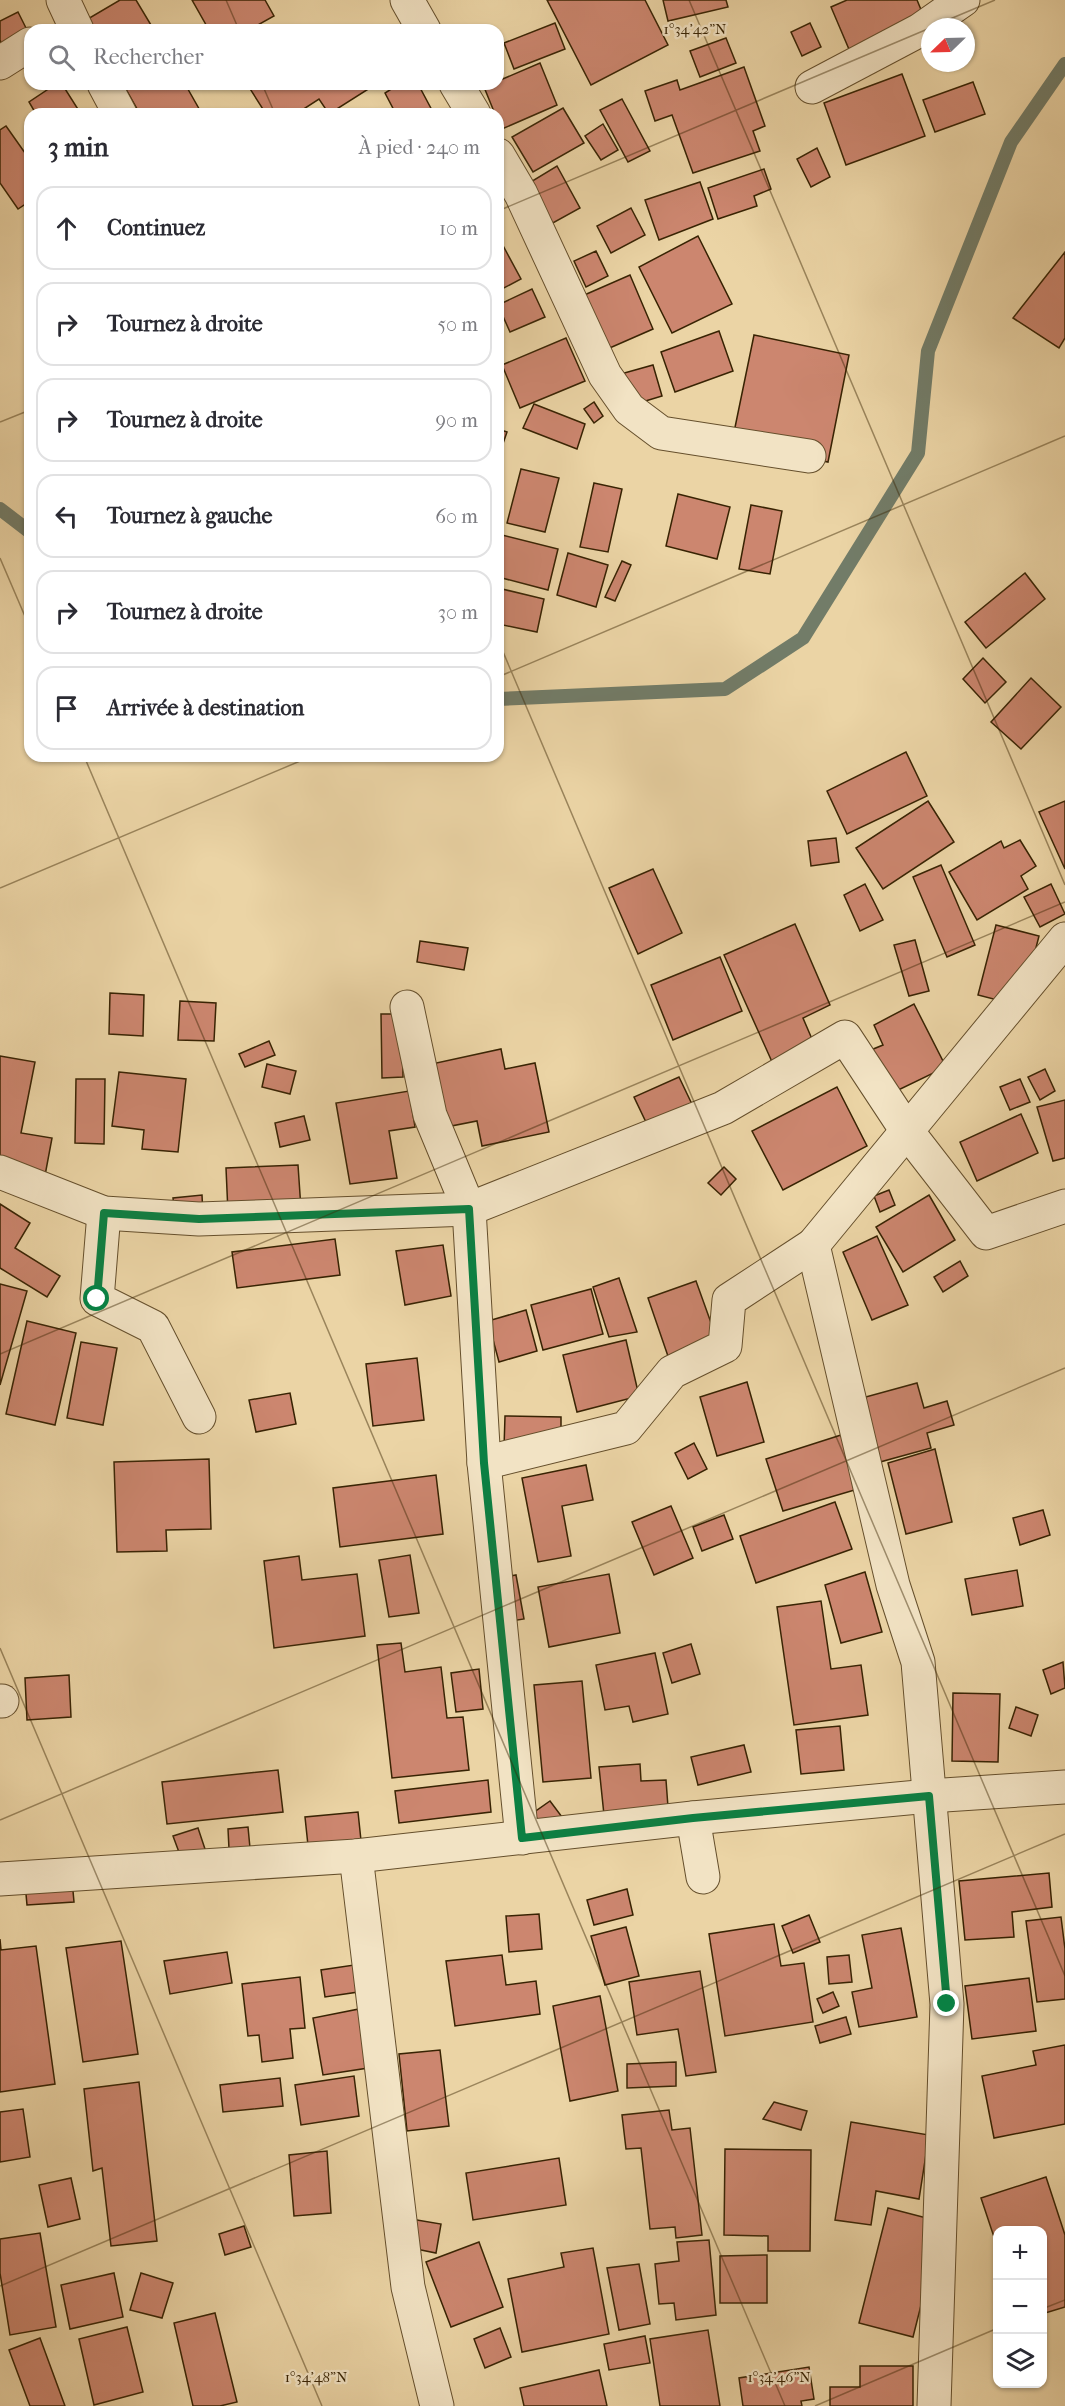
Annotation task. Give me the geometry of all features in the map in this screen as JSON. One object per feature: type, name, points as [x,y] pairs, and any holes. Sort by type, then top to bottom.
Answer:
[{"type":"street","points":[[407,0],[421,24]]},
{"type":"street","points":[[812,87],[920,30],[963,0]]},
{"type":"street","points":[[0,63],[24,48]]},
{"type":"street","points":[[108,90],[117,108]]},
{"type":"street","points":[[460,90],[470,108]]},
{"type":"street","points":[[504,165],[521,194],[604,375],[629,409],[661,433],[809,456]]},
{"type":"street","points":[[484,1463],[626,1428],[672,1372],[725,1346],[729,1300],[813,1245],[1065,939]]},
{"type":"street","points":[[407,1007],[430,1115],[469,1209],[484,1463],[522,1838]]},
{"type":"street","points":[[0,1172],[104,1213],[199,1219],[469,1209],[723,1108],[845,1037],[907,1131],[986,1233],[1065,1206]]},
{"type":"street","points":[[104,1213],[97,1299],[153,1326],[199,1417]]},
{"type":"street","points":[[813,1245],[893,1585],[918,1662],[947,2004],[934,2406]]},
{"type":"street","points":[[0,1879],[356,1856],[693,1818],[929,1796],[1065,1787]]},
{"type":"street","points":[[693,1818],[703,1877]]},
{"type":"street","points":[[356,1856],[408,2287],[437,2406]]},
{"type":"building","points":[[120,0],[136,0],[150,24],[88,24],[86,20]]},
{"type":"building","points":[[192,0],[265,0],[274,16],[260,24],[206,24]]},
{"type":"building","points":[[547,0],[645,0],[668,45],[591,85]]},
{"type":"building","points":[[663,0],[726,0],[728,7],[668,21]]},
{"type":"building","points":[[847,0],[917,0],[924,18],[921,18],[921,32],[854,61],[831,7]]},
{"type":"building","points":[[18,12],[24,24],[24,40],[6,54],[0,40],[0,21]]},
{"type":"building","points":[[555,23],[565,49],[514,69],[504,43]]},
{"type":"building","points":[[810,23],[821,47],[802,56],[791,32]]},
{"type":"building","points":[[726,38],[736,63],[700,77],[690,51]]},
{"type":"building","points":[[540,63],[557,105],[504,128],[504,108],[493,108],[485,90],[504,90],[504,78]]},
{"type":"building","points":[[744,67],[765,126],[753,131],[760,151],[693,173],[672,115],[655,121],[645,91],[677,80],[680,90]]},
{"type":"building","points":[[902,74],[925,136],[846,165],[824,103]]},
{"type":"building","points":[[973,82],[985,114],[935,132],[923,100]]},
{"type":"building","points":[[47,90],[66,90],[77,108],[32,108],[29,102]]},
{"type":"building","points":[[126,90],[188,90],[199,108],[137,108]]},
{"type":"building","points":[[251,90],[367,90],[338,108],[325,108],[319,99],[305,108],[262,108]]},
{"type":"building","points":[[390,90],[421,90],[431,108],[393,108],[385,93]]},
{"type":"building","points":[[622,99],[650,151],[628,162],[600,110]]},
{"type":"building","points":[[563,108],[584,143],[533,172],[512,137]]},
{"type":"building","points":[[603,124],[618,150],[601,160],[585,136]]},
{"type":"building","points":[[6,126],[24,152],[24,205],[18,209],[0,183],[0,130]]},
{"type":"building","points":[[817,148],[830,177],[811,187],[797,159]]},
{"type":"building","points":[[557,166],[580,208],[551,224],[529,183]]},
{"type":"building","points":[[764,169],[771,189],[754,196],[757,206],[718,219],[708,188]]},
{"type":"building","points":[[700,182],[713,219],[659,240],[645,200]]},
{"type":"building","points":[[631,208],[645,235],[611,253],[597,226]]},
{"type":"building","points":[[698,236],[732,304],[672,333],[639,267]]},
{"type":"building","points":[[504,247],[521,279],[504,288]]},
{"type":"building","points":[[596,251],[608,276],[586,287],[574,261]]},
{"type":"building","points":[[1065,252],[1065,338],[1059,348],[1013,318]]},
{"type":"building","points":[[630,275],[653,329],[596,354],[573,300]]},
{"type":"building","points":[[532,289],[545,317],[510,332],[504,318],[504,302]]},
{"type":"building","points":[[719,331],[733,371],[675,392],[661,352]]},
{"type":"building","points":[[754,335],[849,355],[828,462],[732,442]]},
{"type":"building","points":[[566,338],[585,381],[520,408],[504,370],[504,364]]},
{"type":"building","points":[[653,365],[662,396],[619,409],[610,377]]},
{"type":"building","points":[[594,402],[603,416],[594,423],[584,409]]},
{"type":"building","points":[[534,404],[585,424],[577,449],[523,428]]},
{"type":"building","points":[[521,469],[559,478],[545,532],[507,523]]},
{"type":"building","points":[[594,483],[622,489],[608,552],[580,547]]},
{"type":"building","points":[[678,494],[730,507],[717,559],[666,546]]},
{"type":"building","points":[[751,505],[782,511],[770,574],[739,569]]},
{"type":"building","points":[[504,536],[558,549],[548,590],[504,579]]},
{"type":"building","points":[[568,553],[608,565],[596,607],[557,595]]},
{"type":"building","points":[[622,561],[631,565],[615,601],[605,597]]},
{"type":"building","points":[[1025,573],[1045,599],[986,648],[965,622]]},
{"type":"building","points":[[504,589],[544,599],[537,632],[504,625]]},
{"type":"building","points":[[983,658],[1006,682],[985,703],[963,679]]},
{"type":"building","points":[[1031,678],[1061,707],[1021,749],[991,722]]},
{"type":"building","points":[[906,752],[927,796],[847,834],[827,791]]},
{"type":"building","points":[[928,801],[954,842],[883,889],[856,848]]},
{"type":"building","points":[[1065,801],[1065,869],[1039,812]]},
{"type":"building","points":[[836,838],[839,862],[811,866],[808,841]]},
{"type":"building","points":[[1020,840],[1036,866],[1021,876],[1028,889],[977,920],[949,872],[1001,841],[1004,848]]},
{"type":"building","points":[[941,865],[975,945],[947,957],[913,877]]},
{"type":"building","points":[[653,869],[682,933],[638,954],[609,888]]},
{"type":"building","points":[[865,884],[883,920],[860,931],[844,895]]},
{"type":"building","points":[[1051,884],[1065,914],[1040,927],[1024,897]]},
{"type":"building","points":[[795,924],[830,1005],[803,1018],[815,1046],[773,1064],[724,955]]},
{"type":"building","points":[[996,925],[1039,936],[1021,1006],[978,995]]},
{"type":"building","points":[[915,940],[929,991],[909,996],[894,945]]},
{"type":"building","points":[[420,941],[468,948],[464,970],[417,962]]},
{"type":"building","points":[[720,957],[742,1011],[673,1040],[651,985]]},
{"type":"building","points":[[110,993],[144,995],[143,1036],[109,1034]]},
{"type":"building","points":[[180,1001],[216,1003],[214,1041],[178,1040]]},
{"type":"building","points":[[914,1004],[946,1067],[888,1095],[866,1052],[883,1045],[874,1025]]},
{"type":"building","points":[[381,1014],[402,1014],[403,1077],[382,1078]]},
{"type":"building","points":[[269,1041],[275,1055],[245,1067],[239,1054]]},
{"type":"building","points":[[501,1049],[505,1069],[535,1063],[549,1132],[482,1146],[477,1121],[441,1128],[427,1065]]},
{"type":"building","points":[[0,1056],[35,1062],[21,1133],[52,1138],[41,1197],[0,1168]]},
{"type":"building","points":[[267,1064],[296,1071],[290,1094],[262,1087]]},
{"type":"building","points":[[1045,1069],[1055,1091],[1040,1100],[1028,1077]]},
{"type":"building","points":[[119,1072],[186,1079],[178,1152],[142,1149],[144,1130],[112,1126]]},
{"type":"building","points":[[679,1077],[700,1121],[655,1141],[634,1097]]},
{"type":"building","points":[[76,1079],[105,1079],[104,1144],[75,1143]]},
{"type":"building","points":[[1020,1079],[1030,1102],[1010,1110],[1000,1087]]},
{"type":"building","points":[[837,1087],[867,1146],[783,1190],[752,1131]]},
{"type":"building","points":[[409,1091],[415,1127],[389,1131],[397,1178],[350,1184],[336,1103]]},
{"type":"building","points":[[1065,1100],[1065,1158],[1053,1161],[1037,1107]]},
{"type":"building","points":[[1021,1114],[1038,1153],[977,1181],[960,1142]]},
{"type":"building","points":[[304,1116],[310,1140],[280,1147],[275,1123]]},
{"type":"building","points":[[298,1165],[301,1209],[228,1213],[226,1168]]},
{"type":"building","points":[[724,1167],[736,1179],[721,1195],[708,1183]]},
{"type":"building","points":[[889,1190],[895,1205],[880,1212],[874,1196]]},
{"type":"building","points":[[202,1195],[203,1215],[175,1218],[173,1198]]},
{"type":"building","points":[[929,1195],[955,1240],[903,1272],[876,1227]]},
{"type":"building","points":[[0,1204],[30,1223],[15,1248],[60,1276],[47,1297],[0,1268]]},
{"type":"building","points":[[877,1236],[908,1305],[872,1320],[843,1252]]},
{"type":"building","points":[[335,1239],[340,1275],[237,1288],[232,1252]]},
{"type":"building","points":[[443,1245],[451,1296],[405,1305],[396,1251]]},
{"type":"building","points":[[960,1261],[968,1276],[943,1292],[934,1277]]},
{"type":"building","points":[[619,1278],[637,1332],[609,1337],[593,1287]]},
{"type":"building","points":[[696,1281],[719,1345],[670,1362],[648,1298]]},
{"type":"building","points":[[0,1284],[27,1291],[0,1385]]},
{"type":"building","points":[[591,1289],[603,1334],[543,1350],[531,1305]]},
{"type":"building","points":[[526,1310],[537,1351],[499,1362],[488,1321]]},
{"type":"building","points":[[27,1321],[76,1333],[55,1425],[6,1414]]},
{"type":"building","points":[[626,1340],[639,1396],[577,1412],[563,1355]]},
{"type":"building","points":[[81,1342],[117,1348],[103,1425],[67,1418]]},
{"type":"building","points":[[417,1358],[424,1420],[373,1426],[366,1364]]},
{"type":"building","points":[[747,1382],[764,1442],[717,1456],[700,1397]]},
{"type":"building","points":[[917,1383],[924,1408],[947,1401],[954,1425],[927,1433],[931,1448],[880,1462],[862,1398]]},
{"type":"building","points":[[290,1393],[296,1424],[256,1432],[249,1400]]},
{"type":"building","points":[[505,1416],[561,1417],[561,1449],[504,1448]]},
{"type":"building","points":[[841,1435],[858,1489],[783,1511],[766,1459]]},
{"type":"building","points":[[694,1443],[707,1469],[688,1479],[675,1453]]},
{"type":"building","points":[[935,1449],[952,1522],[906,1534],[888,1463]]},
{"type":"building","points":[[209,1459],[211,1529],[166,1530],[167,1551],[117,1552],[114,1462]]},
{"type":"building","points":[[586,1465],[593,1500],[562,1506],[571,1556],[538,1562],[522,1478]]},
{"type":"building","points":[[436,1475],[443,1534],[340,1547],[333,1488]]},
{"type":"building","points":[[835,1502],[852,1549],[756,1583],[740,1536]]},
{"type":"building","points":[[671,1506],[693,1558],[654,1575],[632,1522]]},
{"type":"building","points":[[1043,1510],[1050,1535],[1020,1545],[1013,1518]]},
{"type":"building","points":[[724,1515],[733,1539],[702,1551],[693,1527]]},
{"type":"building","points":[[410,1555],[419,1613],[389,1617],[379,1560]]},
{"type":"building","points":[[299,1556],[302,1580],[357,1574],[365,1636],[274,1648],[264,1561]]},
{"type":"building","points":[[1017,1570],[1023,1606],[972,1615],[965,1579]]},
{"type":"building","points":[[865,1572],[882,1632],[841,1643],[825,1585]]},
{"type":"building","points":[[609,1574],[620,1633],[549,1647],[538,1587]]},
{"type":"building","points":[[516,1575],[524,1619],[505,1622],[496,1579]]},
{"type":"building","points":[[821,1601],[831,1669],[861,1665],[868,1715],[794,1725],[777,1607]]},
{"type":"building","points":[[401,1643],[405,1672],[441,1667],[447,1718],[463,1717],[469,1770],[392,1778],[377,1645]]},
{"type":"building","points":[[691,1644],[700,1674],[672,1683],[663,1653]]},
{"type":"building","points":[[655,1653],[668,1714],[633,1722],[629,1706],[605,1710],[596,1665]]},
{"type":"building","points":[[1063,1662],[1065,1688],[1051,1694],[1043,1670]]},
{"type":"building","points":[[479,1669],[483,1709],[456,1712],[451,1673]]},
{"type":"building","points":[[69,1675],[71,1717],[27,1720],[25,1678]]},
{"type":"building","points":[[582,1681],[591,1778],[543,1782],[534,1685]]},
{"type":"building","points":[[953,1693],[1000,1694],[998,1762],[952,1761]]},
{"type":"building","points":[[1016,1707],[1038,1715],[1031,1736],[1009,1728]]},
{"type":"building","points":[[840,1726],[844,1770],[801,1774],[796,1730]]},
{"type":"building","points":[[744,1745],[751,1772],[698,1785],[691,1757]]},
{"type":"building","points":[[640,1764],[641,1781],[666,1780],[668,1807],[604,1815],[599,1767]]},
{"type":"building","points":[[278,1770],[283,1812],[167,1824],[162,1782]]},
{"type":"building","points":[[488,1780],[491,1812],[399,1823],[395,1791]]},
{"type":"building","points":[[550,1801],[562,1817],[544,1828],[533,1813]]},
{"type":"building","points":[[358,1812],[362,1850],[309,1855],[305,1817]]},
{"type":"building","points":[[248,1827],[250,1848],[229,1849],[228,1829]]},
{"type":"building","points":[[198,1828],[207,1855],[183,1863],[173,1836]]},
{"type":"building","points":[[1049,1873],[1052,1907],[1012,1912],[1014,1937],[965,1940],[959,1881]]},
{"type":"building","points":[[72,1880],[74,1902],[27,1905],[25,1883]]},
{"type":"building","points":[[627,1889],[633,1915],[594,1925],[587,1900]]},
{"type":"building","points":[[539,1914],[542,1949],[509,1952],[506,1916]]},
{"type":"building","points":[[809,1915],[820,1942],[793,1953],[782,1926]]},
{"type":"building","points":[[1061,1917],[1065,1949],[1065,1999],[1037,2002],[1026,1921]]},
{"type":"building","points":[[774,1924],[781,1966],[804,1963],[813,2022],[725,2036],[709,1934]]},
{"type":"building","points":[[626,1927],[639,1976],[605,1985],[591,1936]]},
{"type":"building","points":[[901,1928],[917,2017],[859,2027],[852,1992],[872,1988],[862,1935]]},
{"type":"building","points":[[0,1939],[1,1950],[36,1946],[55,2084],[0,2092]]},
{"type":"building","points":[[121,1941],[138,2054],[83,2062],[66,1948]]},
{"type":"building","points":[[227,1952],[232,1983],[170,1994],[164,1961]]},
{"type":"building","points":[[502,1955],[506,1985],[536,1981],[540,2014],[455,2026],[446,1961]]},
{"type":"building","points":[[849,1955],[852,1982],[829,1984],[827,1957]]},
{"type":"building","points":[[354,1965],[358,1992],[325,1997],[321,1970]]},
{"type":"building","points":[[700,1971],[716,2072],[686,2076],[678,2029],[637,2035],[629,1982]]},
{"type":"building","points":[[300,1977],[305,2028],[290,2029],[293,2058],[262,2062],[259,2035],[248,2036],[242,1984]]},
{"type":"building","points":[[1029,1978],[1036,2031],[972,2039],[965,1986]]},
{"type":"building","points":[[833,1992],[839,2006],[823,2013],[817,1999]]},
{"type":"building","points":[[600,1996],[618,2091],[570,2101],[553,2006]]},
{"type":"building","points":[[359,2009],[368,2068],[323,2075],[313,2018]]},
{"type":"building","points":[[846,2017],[851,2034],[820,2043],[815,2026]]},
{"type":"building","points":[[1065,2045],[1065,2124],[994,2138],[982,2076],[1036,2065],[1033,2051]]},
{"type":"building","points":[[440,2050],[449,2126],[407,2131],[399,2054]]},
{"type":"building","points":[[676,2062],[676,2086],[627,2088],[627,2064]]},
{"type":"building","points":[[354,2076],[359,2116],[301,2125],[295,2085]]},
{"type":"building","points":[[280,2078],[283,2106],[223,2112],[220,2085]]},
{"type":"building","points":[[139,2082],[157,2241],[111,2246],[102,2168],[93,2171],[84,2089]]},
{"type":"building","points":[[774,2102],[807,2111],[801,2130],[763,2119]]},
{"type":"building","points":[[23,2109],[30,2157],[0,2162],[0,2112]]},
{"type":"building","points":[[669,2110],[672,2130],[690,2128],[702,2235],[676,2238],[675,2227],[650,2229],[641,2148],[626,2149],[622,2115]]},
{"type":"building","points":[[851,2122],[929,2135],[919,2199],[876,2191],[871,2225],[835,2220]]},
{"type":"building","points":[[725,2149],[811,2150],[810,2251],[768,2251],[768,2236],[724,2235]]},
{"type":"building","points":[[327,2151],[331,2213],[294,2216],[289,2155]]},
{"type":"building","points":[[559,2158],[566,2205],[473,2220],[466,2173]]},
{"type":"building","points":[[1046,2177],[1065,2235],[1065,2307],[1047,2312],[1047,2226],[993,2226],[993,2234],[981,2198]]},
{"type":"building","points":[[71,2178],[80,2219],[48,2227],[39,2185]]},
{"type":"building","points":[[888,2208],[942,2222],[913,2337],[859,2323]]},
{"type":"building","points":[[411,2219],[441,2224],[436,2253],[406,2247]]},
{"type":"building","points":[[244,2226],[251,2247],[225,2255],[219,2234]]},
{"type":"building","points":[[40,2233],[56,2327],[10,2335],[0,2273],[0,2239]]},
{"type":"building","points":[[709,2240],[716,2315],[676,2320],[674,2303],[659,2304],[655,2264],[679,2261],[677,2242]]},
{"type":"building","points":[[479,2242],[503,2307],[451,2327],[426,2262]]},
{"type":"building","points":[[593,2248],[609,2334],[522,2352],[508,2279],[564,2267],[561,2253]]},
{"type":"building","points":[[767,2255],[767,2303],[720,2303],[720,2256]]},
{"type":"building","points":[[639,2264],[650,2324],[619,2330],[607,2268]]},
{"type":"building","points":[[114,2273],[123,2317],[70,2329],[61,2285]]},
{"type":"building","points":[[141,2273],[173,2283],[162,2318],[130,2310]]},
{"type":"building","points":[[215,2313],[237,2402],[220,2406],[193,2406],[174,2323]]},
{"type":"building","points":[[127,2327],[143,2392],[94,2405],[79,2339]]},
{"type":"building","points":[[500,2328],[511,2357],[485,2368],[474,2339]]},
{"type":"building","points":[[708,2330],[720,2406],[660,2406],[650,2339]]},
{"type":"building","points":[[645,2336],[650,2363],[609,2370],[604,2344]]},
{"type":"building","points":[[40,2338],[65,2406],[30,2406],[9,2350]]},
{"type":"building","points":[[860,2366],[913,2366],[913,2406],[830,2406],[830,2387],[860,2387]]},
{"type":"building","points":[[809,2367],[814,2399],[801,2401],[802,2406],[743,2406],[739,2378]]},
{"type":"building","points":[[599,2370],[607,2406],[524,2406],[520,2388]]},
{"type":"waterway","points":[[504,699],[725,689],[803,638],[918,453],[928,351],[1011,142],[1065,64]]},
{"type":"waterway","points":[[0,509],[24,527]]},
{"type":"route","points":[[97,1299],[104,1213],[199,1219],[469,1209],[484,1463],[522,1838],[693,1818],[929,1796],[947,2004]]}]
